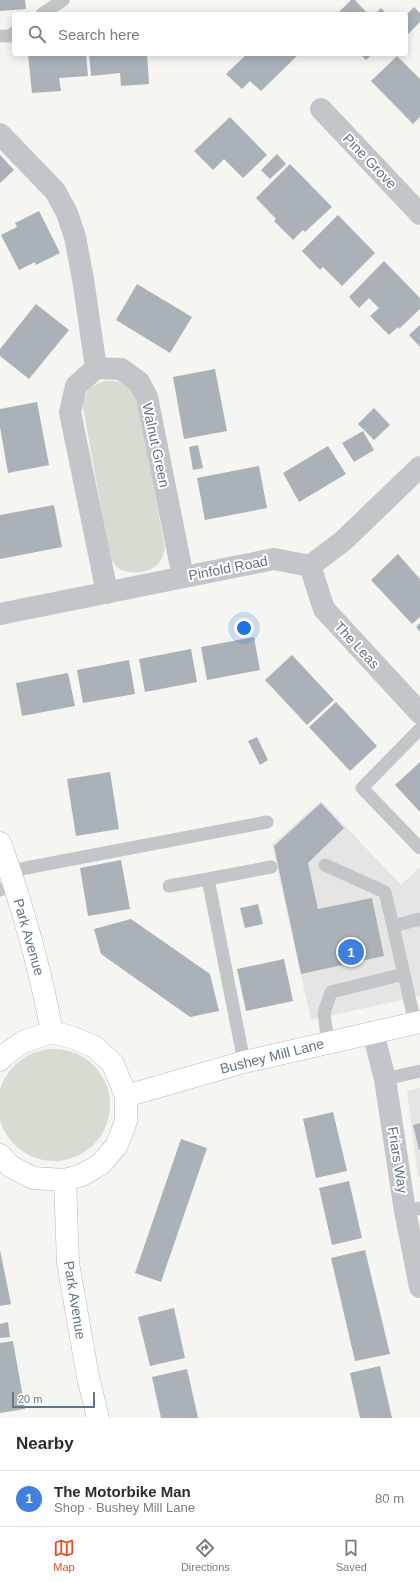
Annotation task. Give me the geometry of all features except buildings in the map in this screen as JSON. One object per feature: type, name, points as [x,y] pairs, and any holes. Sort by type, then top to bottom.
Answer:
[{"type":"street","name":"Pine Grove","points":[[320,109],[420,214]]},
{"type":"street","points":[[0,134],[55,191],[67,213],[75,237],[83,279],[96,368],[76,386],[70,412],[108,593]]},
{"type":"street","name":"Walnut Green","points":[[96,368],[122,369],[139,382],[146,397],[183,577]]},
{"type":"street","points":[[310,566],[343,541],[420,467]]},
{"type":"street","name":"Pinfold Road","points":[[0,614],[274,559],[310,566]]},
{"type":"street","name":"The Leas","points":[[310,566],[324,609],[420,713]]},
{"type":"street","name":"Park Avenue","points":[[0,843],[8,882],[44,991],[52,1032]]},
{"type":"street","name":"Bushey Mill Lane","points":[[126,1096],[244,1062],[417,1023]]},
{"type":"street","points":[[0,1060],[23,1042],[52,1032],[71,1037],[95,1047],[113,1064],[126,1096],[126,1121],[117,1145],[101,1164],[82,1175],[65,1180],[33,1178],[10,1166],[0,1155]]},
{"type":"street","name":"Friars Way","points":[[373,1032],[385,1079],[413,1209],[420,1287]]},
{"type":"street","name":"Park Avenue","points":[[65,1180],[68,1263],[88,1377],[98,1418]]},
{"type":"lane","points":[[45,12],[64,0]]},
{"type":"lane","points":[[0,36],[10,36],[12,34]]},
{"type":"lane","points":[[420,728],[362,788],[420,848]]},
{"type":"lane","points":[[8,882],[267,822]]},
{"type":"lane","points":[[325,865],[385,892],[417,1023]]},
{"type":"lane","points":[[169,886],[271,867]]},
{"type":"lane","points":[[208,879],[244,1062]]},
{"type":"lane","points":[[393,926],[420,919]]},
{"type":"lane","points":[[328,1043],[324,1013],[331,992],[404,974]]},
{"type":"lane","points":[[385,1079],[420,1071]]},
{"type":"shaded area","points":[[104,381],[123,383],[130,388],[137,397],[165,548],[162,558],[158,564],[154,568],[143,572],[126,572],[121,570],[110,558],[83,407],[85,397],[91,387]]},
{"type":"shaded area","points":[[321,801],[401,885],[420,867],[420,996],[311,1020],[272,845]]},
{"type":"shaded area","points":[[43,1050],[65,1050],[85,1058],[94,1065],[101,1074],[109,1094],[109,1116],[101,1136],[94,1145],[85,1152],[65,1160],[43,1160],[23,1152],[14,1145],[7,1136],[-1,1116],[-1,1094],[7,1074],[14,1065],[23,1058]]},
{"type":"shaded area","points":[[420,1088],[420,1178],[418,1177],[407,1091]]},
{"type":"place","name":"The Motorbike Man","points":[[351,952]]}]
